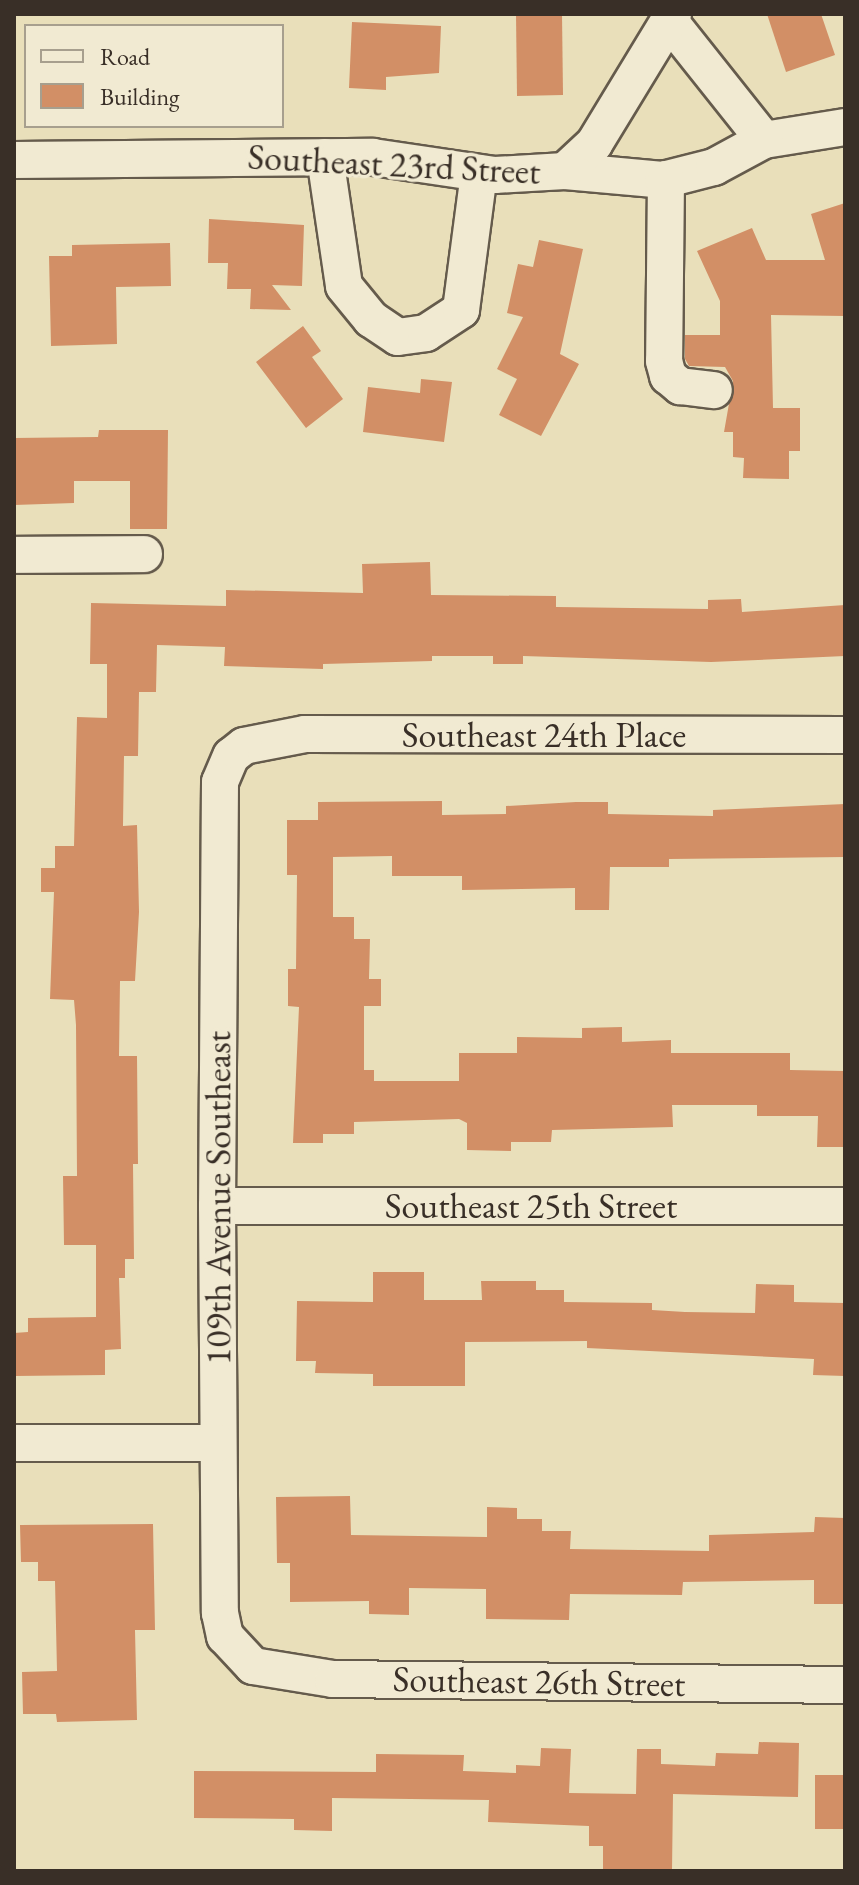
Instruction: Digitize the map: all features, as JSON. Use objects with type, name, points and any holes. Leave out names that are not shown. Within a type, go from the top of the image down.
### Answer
[{"type":"street","points":[[565,171],[594,144],[672,18],[764,140]]},
{"type":"street","name":"Southeast 23rd Street","points":[[14,160],[373,157],[479,173],[565,171],[613,179],[666,179],[714,167],[764,140],[845,127]]},
{"type":"street","points":[[325,157],[344,286],[371,319],[398,337],[426,333],[461,310],[479,173]]},
{"type":"street","points":[[666,179],[664,361],[668,376],[680,386],[714,390]]},
{"type":"street","points":[[14,555],[144,554]]},
{"type":"street","name":"Southeast 24th Place","points":[[244,746],[305,734],[845,735]]},
{"type":"street","name":"109th Avenue Southeast","points":[[238,1654],[225,1636],[220,1613],[217,1206],[220,782],[231,756],[244,746]]},
{"type":"street","name":"Southeast 25th Street","points":[[217,1206],[845,1206]]},
{"type":"street","points":[[14,1443],[218,1443]]},
{"type":"street","name":"Southeast 26th Street","points":[[238,1654],[253,1666],[284,1675],[333,1679],[845,1685]]},
{"type":"building","points":[[516,14],[562,14],[563,95],[517,96]]},
{"type":"building","points":[[767,14],[821,14],[835,55],[786,72]]},
{"type":"building","points":[[352,22],[441,26],[439,73],[386,77],[386,90],[349,88]]},
{"type":"building","points":[[845,203],[845,316],[771,315],[773,408],[800,408],[800,451],[789,451],[789,479],[743,478],[744,458],[733,457],[733,432],[724,432],[733,381],[725,367],[689,366],[685,359],[685,335],[720,335],[720,301],[697,251],[752,228],[766,260],[825,260],[811,214]]},
{"type":"building","points":[[209,219],[304,225],[302,286],[272,285],[291,310],[250,309],[251,289],[227,289],[228,263],[208,263]]},
{"type":"building","points":[[539,240],[583,249],[560,354],[579,364],[541,436],[499,415],[517,379],[497,369],[523,317],[507,313],[518,264],[533,267]]},
{"type":"building","points":[[170,243],[171,286],[116,287],[117,344],[51,346],[49,256],[72,256],[72,245]]},
{"type":"building","points":[[303,326],[321,351],[312,357],[343,399],[306,428],[256,362]]},
{"type":"building","points":[[421,379],[452,382],[444,442],[363,432],[368,387],[420,393]]},
{"type":"building","points":[[99,430],[168,430],[167,529],[130,529],[130,481],[74,481],[74,503],[14,505],[14,438],[98,437]]},
{"type":"building","points":[[430,562],[431,595],[556,596],[556,607],[708,609],[708,600],[741,599],[742,612],[845,605],[845,656],[711,662],[523,656],[523,664],[493,664],[493,656],[432,656],[432,661],[323,664],[323,669],[224,666],[225,647],[157,645],[156,692],[139,692],[138,756],[124,756],[123,826],[137,825],[139,912],[135,981],[120,981],[119,1056],[137,1056],[138,1164],[133,1164],[134,1259],[125,1259],[125,1278],[119,1278],[121,1349],[105,1350],[105,1375],[14,1376],[14,1333],[28,1332],[28,1318],[96,1317],[96,1245],[64,1245],[63,1176],[77,1176],[76,1025],[74,1000],[50,999],[54,892],[41,892],[41,868],[55,868],[55,846],[74,846],[77,717],[107,718],[107,664],[90,664],[91,603],[226,606],[226,590],[363,593],[362,564]]},
{"type":"building","points":[[442,801],[442,815],[506,814],[506,806],[576,802],[608,802],[608,814],[713,816],[713,810],[845,804],[845,857],[669,859],[669,867],[610,867],[609,910],[575,910],[575,888],[462,890],[462,876],[392,876],[392,856],[333,857],[333,917],[354,917],[354,939],[370,939],[369,979],[381,979],[381,1006],[364,1006],[364,1070],[374,1070],[374,1081],[459,1081],[459,1053],[517,1053],[517,1037],[582,1038],[582,1028],[622,1027],[622,1042],[671,1040],[671,1053],[790,1053],[790,1070],[845,1071],[845,1147],[817,1147],[818,1116],[757,1116],[757,1105],[672,1105],[673,1127],[552,1130],[551,1142],[511,1142],[511,1151],[467,1150],[467,1123],[459,1119],[354,1122],[354,1134],[323,1134],[323,1143],[293,1143],[299,1007],[288,1006],[288,969],[296,969],[297,875],[287,875],[287,820],[318,820],[318,802]]},
{"type":"building","points":[[373,1272],[424,1272],[424,1300],[482,1300],[481,1281],[536,1281],[536,1290],[564,1290],[564,1302],[652,1303],[652,1310],[685,1312],[755,1313],[756,1284],[794,1285],[794,1302],[845,1303],[845,1376],[813,1375],[814,1359],[587,1348],[587,1341],[465,1342],[465,1386],[373,1386],[373,1374],[315,1373],[316,1361],[296,1361],[297,1301],[373,1302]]},
{"type":"building","points":[[350,1496],[351,1535],[487,1537],[487,1507],[517,1508],[517,1519],[542,1519],[542,1531],[571,1531],[570,1549],[709,1551],[709,1535],[814,1532],[815,1517],[845,1518],[845,1604],[814,1604],[814,1580],[683,1582],[682,1595],[570,1594],[569,1620],[486,1619],[486,1589],[409,1588],[409,1615],[369,1614],[369,1601],[290,1602],[290,1563],[277,1563],[276,1497]]},
{"type":"building","points":[[153,1524],[155,1630],[135,1630],[137,1720],[57,1722],[56,1714],[23,1714],[22,1672],[57,1671],[55,1581],[38,1581],[38,1562],[21,1562],[20,1525]]},
{"type":"building","points":[[759,1742],[799,1743],[798,1797],[673,1794],[672,1871],[603,1871],[603,1846],[589,1846],[589,1826],[488,1822],[489,1800],[332,1798],[332,1831],[294,1830],[294,1819],[194,1818],[194,1771],[376,1772],[376,1754],[464,1755],[463,1771],[516,1773],[516,1765],[540,1766],[541,1748],[571,1749],[569,1793],[636,1794],[637,1749],[661,1749],[661,1764],[715,1766],[716,1753],[758,1754]]},
{"type":"building","points":[[815,1775],[845,1775],[845,1829],[815,1829]]}]
